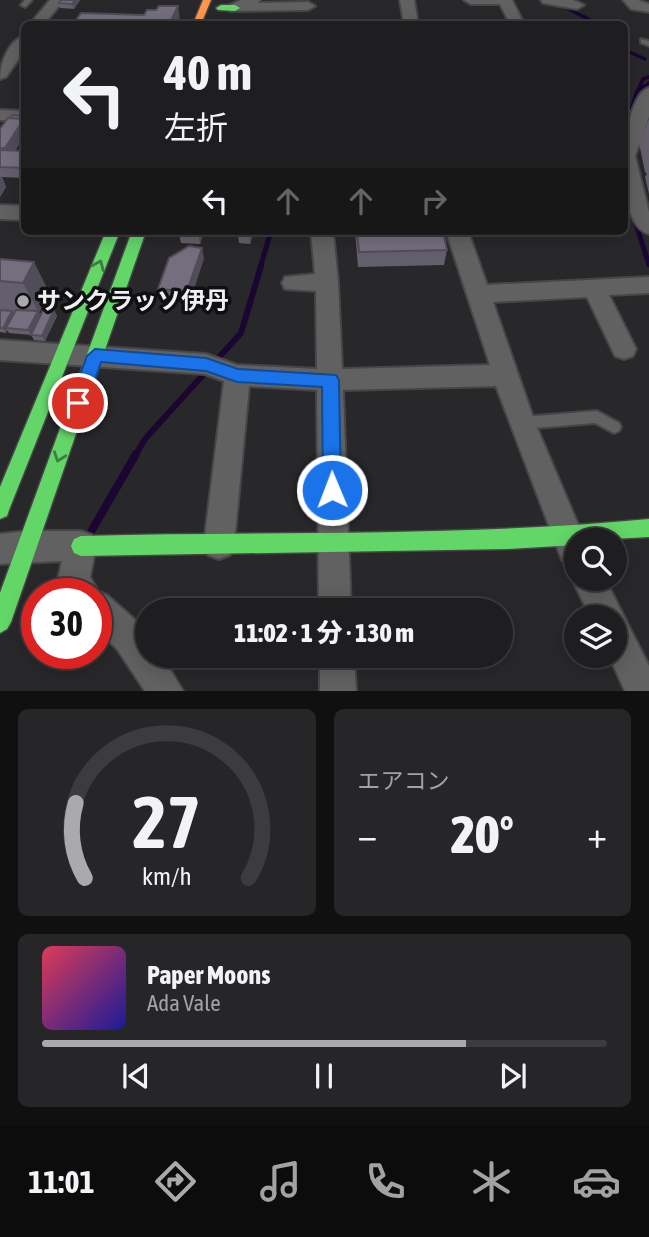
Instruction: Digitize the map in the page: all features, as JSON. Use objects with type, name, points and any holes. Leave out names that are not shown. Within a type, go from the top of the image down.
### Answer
[{"type":"main road","points":[[201,21],[221,4]]},
{"type":"main road","points":[[216,21],[221,4]]},
{"type":"main road","points":[[0,510],[111,235]]},
{"type":"main road","points":[[0,622],[13,547],[95,356],[138,235]]},
{"type":"main road","points":[[627,533],[649,528]]},
{"type":"main road","points":[[81,546],[564,546]]},
{"type":"street","points":[[40,21],[57,0]]},
{"type":"street","points":[[221,4],[253,0]]},
{"type":"street","points":[[407,0],[410,21]]},
{"type":"street","points":[[471,0],[505,0],[516,21]]},
{"type":"street","points":[[630,0],[636,6],[649,8]]},
{"type":"street","points":[[221,4],[309,3],[308,21]]},
{"type":"street","points":[[0,50],[21,44]]},
{"type":"street","points":[[0,74],[21,47]]},
{"type":"street","points":[[628,148],[649,93]]},
{"type":"street","points":[[0,115],[21,116]]},
{"type":"street","points":[[628,169],[638,212],[649,227]]},
{"type":"street","points":[[0,212],[21,213]]},
{"type":"street","points":[[323,235],[327,282],[335,598]]},
{"type":"street","points":[[458,235],[522,423],[565,528]]},
{"type":"street","points":[[293,283],[327,282]]},
{"type":"street","points":[[478,294],[649,285]]},
{"type":"street","points":[[594,288],[624,349]]},
{"type":"street","points":[[0,350],[206,364],[237,376],[330,380],[506,375]]},
{"type":"street","points":[[219,544],[237,376]]},
{"type":"street","points":[[13,547],[81,546],[73,578]]},
{"type":"street","points":[[112,621],[129,637],[165,691]]},
{"type":"street","points":[[627,658],[643,691]]},
{"type":"street","points":[[337,668],[338,691]]},
{"type":"lane","points":[[522,423],[597,417],[614,427]]},
{"type":"building","points":[[61,0],[75,0],[72,4],[59,3]]},
{"type":"building","points":[[159,6],[178,6],[170,21],[75,21],[81,13],[144,15],[147,10],[156,10]]},
{"type":"building","points":[[12,115],[21,116],[21,119],[10,118]]},
{"type":"building","points":[[8,118],[21,119],[21,124],[5,148],[0,148],[0,129]]},
{"type":"building","points":[[0,150],[21,151],[21,168],[0,167]]},
{"type":"building","points":[[357,235],[444,235],[447,250],[359,252]]},
{"type":"building","points":[[189,246],[202,248],[187,291],[158,289],[169,258]]},
{"type":"building","points":[[0,259],[34,262],[23,283],[0,281]]},
{"type":"building","points":[[0,310],[12,311],[3,328],[0,328]]},
{"type":"building","points":[[16,310],[38,311],[28,330],[6,328]]},
{"type":"building","points":[[43,310],[54,310],[42,336],[31,335]]},
{"type":"waterway","points":[[559,4],[592,21]]},
{"type":"waterway","points":[[628,51],[645,59]]},
{"type":"waterway","points":[[638,90],[643,79],[649,77]]},
{"type":"waterway","points":[[628,119],[637,91],[649,83]]},
{"type":"waterway","points":[[628,198],[649,265]]},
{"type":"waterway","points":[[260,268],[270,235]]},
{"type":"waterway","points":[[135,456],[145,439],[241,333],[261,266]]},
{"type":"waterway","points":[[92,530],[136,454]]},
{"type":"traffic: fast","points":[[221,8],[235,8]]},
{"type":"traffic: fast","points":[[0,510],[111,235]]},
{"type":"traffic: fast","points":[[0,622],[138,235]]},
{"type":"traffic: fast","points":[[81,546],[507,540],[649,528]]},
{"type":"traffic: slow","points":[[198,21],[207,0]]},
{"type":"place","name":"サンクラッソ伊丹","points":[[23,301]]},
{"type":"route","points":[[78,403],[95,356],[206,364],[237,376],[330,380],[332,490]]}]
